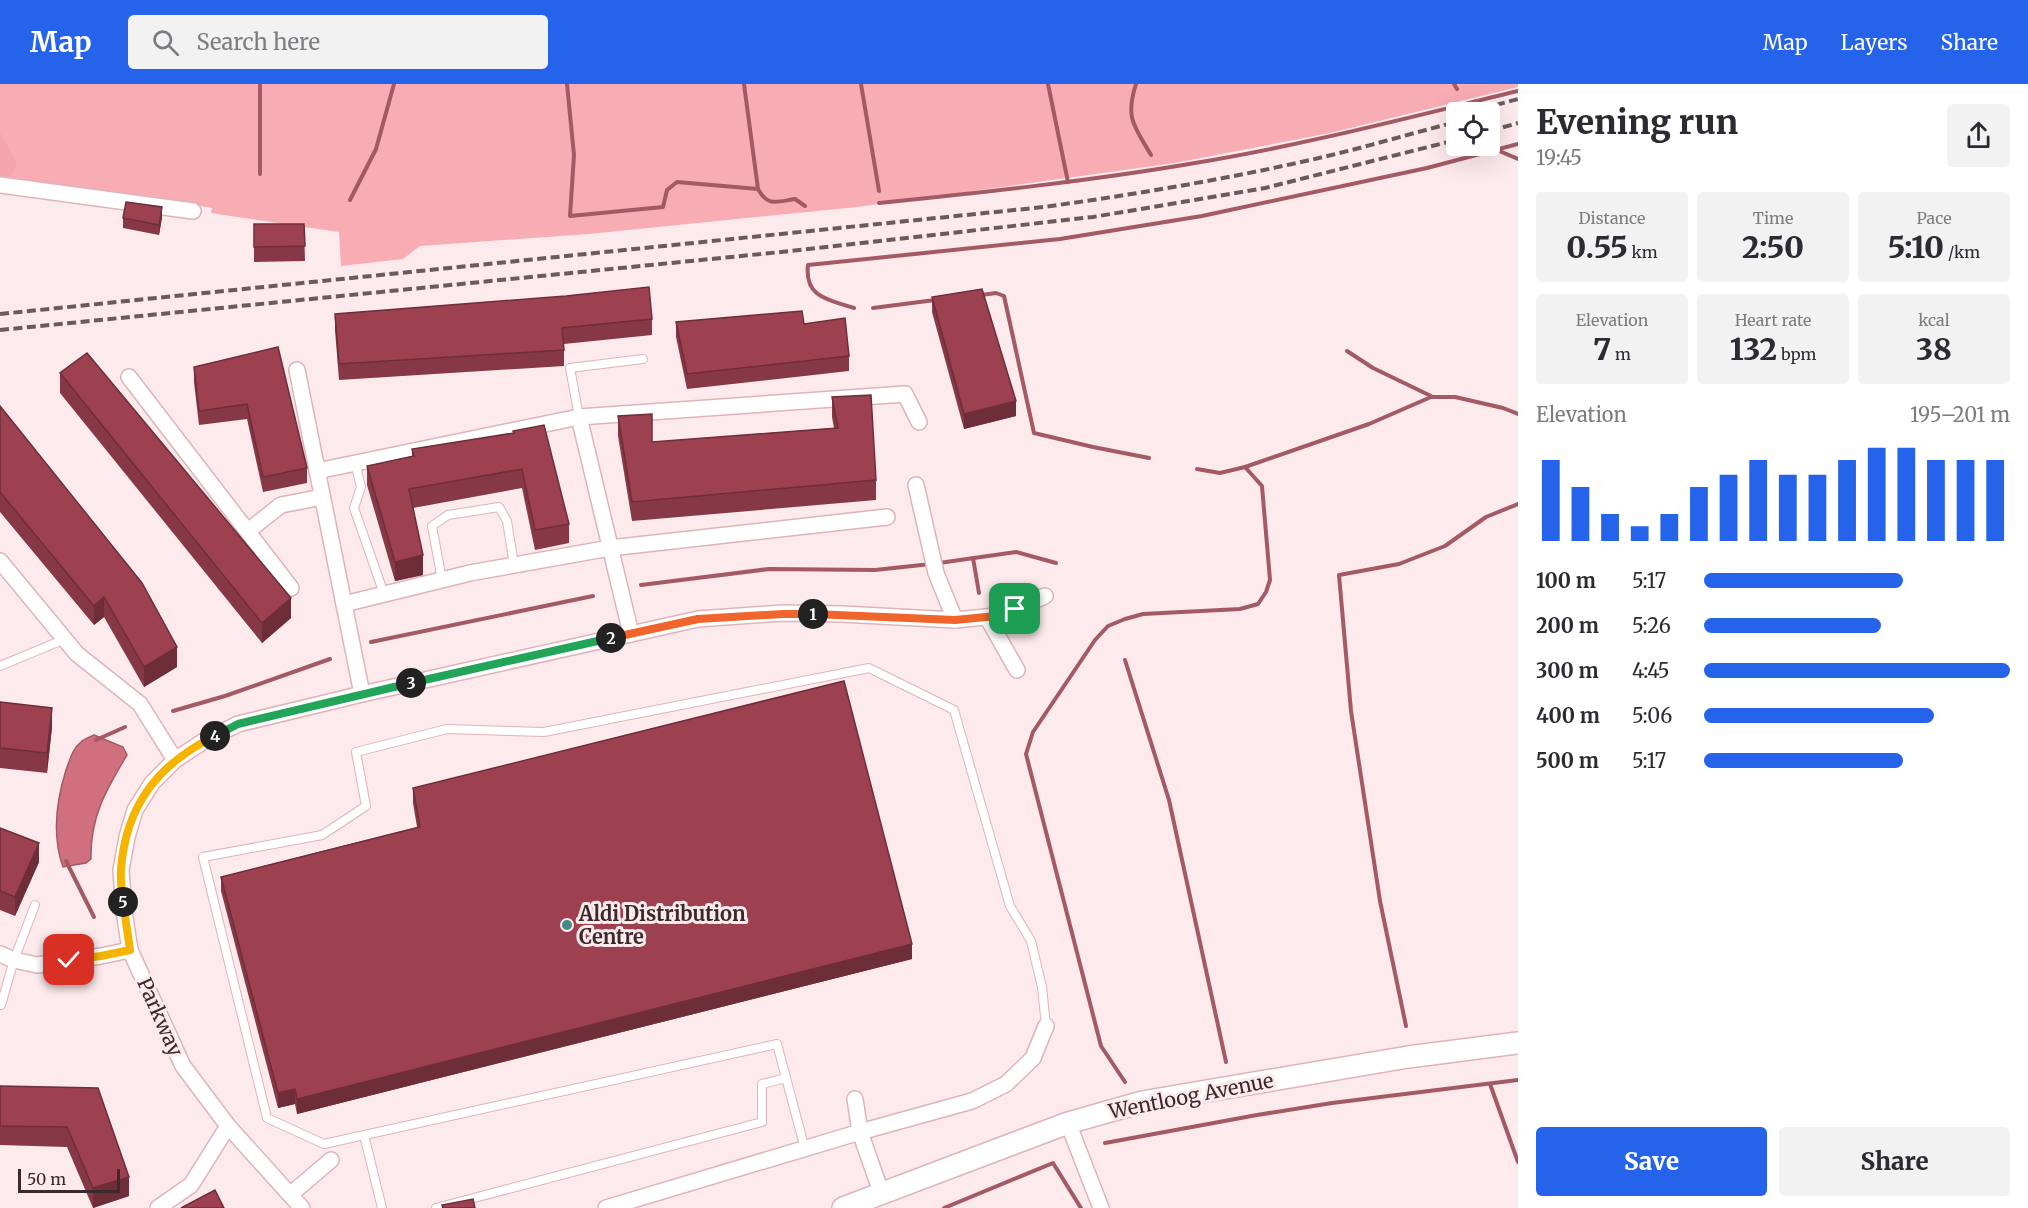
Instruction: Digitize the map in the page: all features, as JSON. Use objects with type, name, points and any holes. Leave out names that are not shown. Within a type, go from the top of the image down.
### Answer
[{"type":"main road","name":"Wentloog Avenue","points":[[843,1208],[880,1192],[1068,1123],[1142,1102],[1408,1057],[1518,1043]]},
{"type":"street","points":[[0,185],[193,211]]},
{"type":"street","points":[[297,370],[362,693]]},
{"type":"street","points":[[129,377],[291,588]]},
{"type":"street","points":[[317,471],[579,417],[905,394],[920,422]]},
{"type":"street","points":[[579,417],[631,634]]},
{"type":"street","points":[[916,485],[936,573],[955,620]]},
{"type":"street","points":[[248,531],[280,505],[322,497]]},
{"type":"street","points":[[344,604],[442,580],[610,548],[887,517]]},
{"type":"street","points":[[0,561],[76,654],[140,704],[175,760]]},
{"type":"street","name":"Parkway","points":[[302,1208],[228,1126],[183,1066],[130,950],[121,870],[127,837],[135,810],[152,783],[175,760],[204,741],[238,724],[362,693],[698,619],[783,614],[842,614],[955,620],[996,616],[1045,596]]},
{"type":"street","points":[[987,617],[1017,670]]},
{"type":"street","points":[[0,954],[14,960],[38,965],[130,950]]},
{"type":"street","points":[[606,1208],[972,1101],[1006,1084],[1033,1058],[1046,1026]]},
{"type":"street","points":[[855,1099],[860,1132],[880,1192]]},
{"type":"street","points":[[1068,1123],[1101,1208]]},
{"type":"street","points":[[158,1208],[191,1185],[228,1126]]},
{"type":"street","points":[[291,1194],[331,1160]]},
{"type":"lane","points":[[579,417],[570,368],[643,359]]},
{"type":"lane","points":[[355,463],[361,487],[354,508],[384,594]]},
{"type":"lane","points":[[442,580],[432,526],[448,515],[499,507],[507,521],[514,565]]},
{"type":"lane","points":[[0,666],[64,639]]},
{"type":"lane","points":[[805,1149],[777,1044],[324,1144],[267,1118],[203,857],[322,835],[366,806],[356,752],[447,729],[543,732],[869,669],[954,710],[1010,906],[1031,941],[1042,987],[1046,1026]]},
{"type":"lane","points":[[1,1005],[14,960],[35,905]]},
{"type":"lane","points":[[436,1208],[762,1122],[762,1084],[786,1078]]},
{"type":"lane","points":[[364,1135],[382,1208]]},
{"type":"shaded area","points":[[0,84],[1518,84],[1518,87],[1457,102],[1446,102],[1446,105],[1330,133],[1175,163],[857,207],[589,234],[420,246],[403,259],[341,266],[339,232],[211,213],[212,208],[172,201],[0,180]]},
{"type":"shaded area","points":[[0,133],[17,163],[11,177],[0,176]]},
{"type":"shaded area","points":[[94,735],[123,747],[127,755],[106,792],[96,817],[91,859],[86,863],[63,867],[56,831],[63,782],[75,748],[82,741]]},
{"type":"building","points":[[126,202],[162,207],[159,225],[123,218]]},
{"type":"building","points":[[254,224],[304,224],[305,246],[254,247]]},
{"type":"building","points":[[649,287],[652,319],[562,328],[564,350],[339,364],[335,314],[566,296]]},
{"type":"building","points":[[982,289],[1016,401],[964,414],[932,297]]},
{"type":"building","points":[[802,311],[804,324],[845,318],[849,356],[687,374],[676,322]]},
{"type":"building","points":[[278,347],[307,468],[263,477],[247,404],[199,411],[194,367]]},
{"type":"building","points":[[87,353],[291,598],[262,623],[60,373]]},
{"type":"building","points":[[871,395],[876,480],[632,502],[618,416],[652,414],[652,442],[838,428],[832,397]]},
{"type":"building","points":[[0,406],[142,583],[177,647],[144,667],[104,597],[94,606],[0,492]]},
{"type":"building","points":[[544,425],[569,524],[535,530],[522,469],[409,489],[423,555],[395,562],[367,466],[414,456],[412,449],[514,433],[513,431]]},
{"type":"building","name":"Aldi Distribution Centre","points":[[844,681],[912,944],[297,1099],[295,1089],[278,1093],[221,877],[420,827],[413,788]]},
{"type":"building","points":[[0,702],[52,708],[47,753],[0,748]]},
{"type":"building","points":[[0,828],[39,843],[15,897],[0,891]]},
{"type":"building","points":[[0,1086],[98,1088],[129,1177],[93,1188],[67,1127],[0,1126]]},
{"type":"building","points":[[215,1190],[224,1208],[181,1208]]},
{"type":"building","points":[[473,1199],[475,1208],[443,1208],[442,1205]]},
{"type":"waterway","points":[[260,84],[260,174]]},
{"type":"waterway","points":[[350,200],[376,149],[394,84]]},
{"type":"waterway","points":[[567,84],[574,155],[570,216],[663,207],[667,190],[677,182],[758,189]]},
{"type":"waterway","points":[[744,84],[758,189],[769,201],[795,199],[805,206]]},
{"type":"waterway","points":[[861,84],[879,191]]},
{"type":"waterway","points":[[1048,84],[1068,182]]},
{"type":"waterway","points":[[1136,84],[1131,114],[1136,129],[1151,155]]},
{"type":"waterway","points":[[1454,84],[1457,89]]},
{"type":"waterway","points":[[879,203],[1077,181],[1236,156],[1518,91]]},
{"type":"waterway","points":[[854,308],[828,300],[814,291],[810,285],[808,265],[1060,239],[1202,216],[1427,168],[1518,144]]},
{"type":"waterway","points":[[1500,151],[1518,159]]},
{"type":"waterway","points":[[981,295],[996,293],[1004,296],[1034,433],[1149,458]]},
{"type":"waterway","points":[[873,308],[935,300]]},
{"type":"waterway","points":[[1347,351],[1373,368],[1431,396]]},
{"type":"waterway","points":[[1245,467],[1369,424],[1431,397],[1455,397],[1503,408],[1518,414]]},
{"type":"waterway","points":[[1125,1082],[1101,1046],[1026,754],[1033,732],[1095,640],[1108,626],[1143,614],[1240,609],[1258,604],[1266,592],[1270,580],[1262,486],[1245,467],[1220,473],[1197,469]]},
{"type":"waterway","points":[[1406,1026],[1380,901],[1351,711],[1339,575],[1399,564],[1445,546],[1486,517],[1518,504]]},
{"type":"waterway","points":[[939,563],[1016,552],[1056,563]]},
{"type":"waterway","points":[[973,558],[979,593]]},
{"type":"waterway","points":[[641,585],[769,569],[875,570],[931,564]]},
{"type":"waterway","points":[[371,642],[593,596]]},
{"type":"waterway","points":[[173,711],[225,696],[330,659]]},
{"type":"waterway","points":[[1125,660],[1169,800],[1226,1062]]},
{"type":"waterway","points":[[96,740],[125,727]]},
{"type":"waterway","points":[[66,861],[94,917]]},
{"type":"waterway","points":[[1105,1143],[1332,1103],[1518,1080]]},
{"type":"waterway","points":[[1490,1084],[1518,1162]]},
{"type":"waterway","points":[[944,1208],[1053,1163],[1081,1208]]},
{"type":"railway","points":[[1500,104],[1518,99]]},
{"type":"railway","points":[[1500,128],[1518,123]]},
{"type":"railway","points":[[0,314],[1044,207],[1269,169],[1446,125]]},
{"type":"railway","points":[[0,330],[781,252],[1093,217],[1265,188],[1446,143]]},
{"type":"place","name":"Aldi Distribution Centre","points":[[567,925]]},
{"type":"route","points":[[69,960],[130,950],[121,870],[135,810],[152,783],[175,760],[204,741],[238,724],[362,693],[698,619],[783,614],[842,614],[955,620],[996,616],[1015,609]]}]
